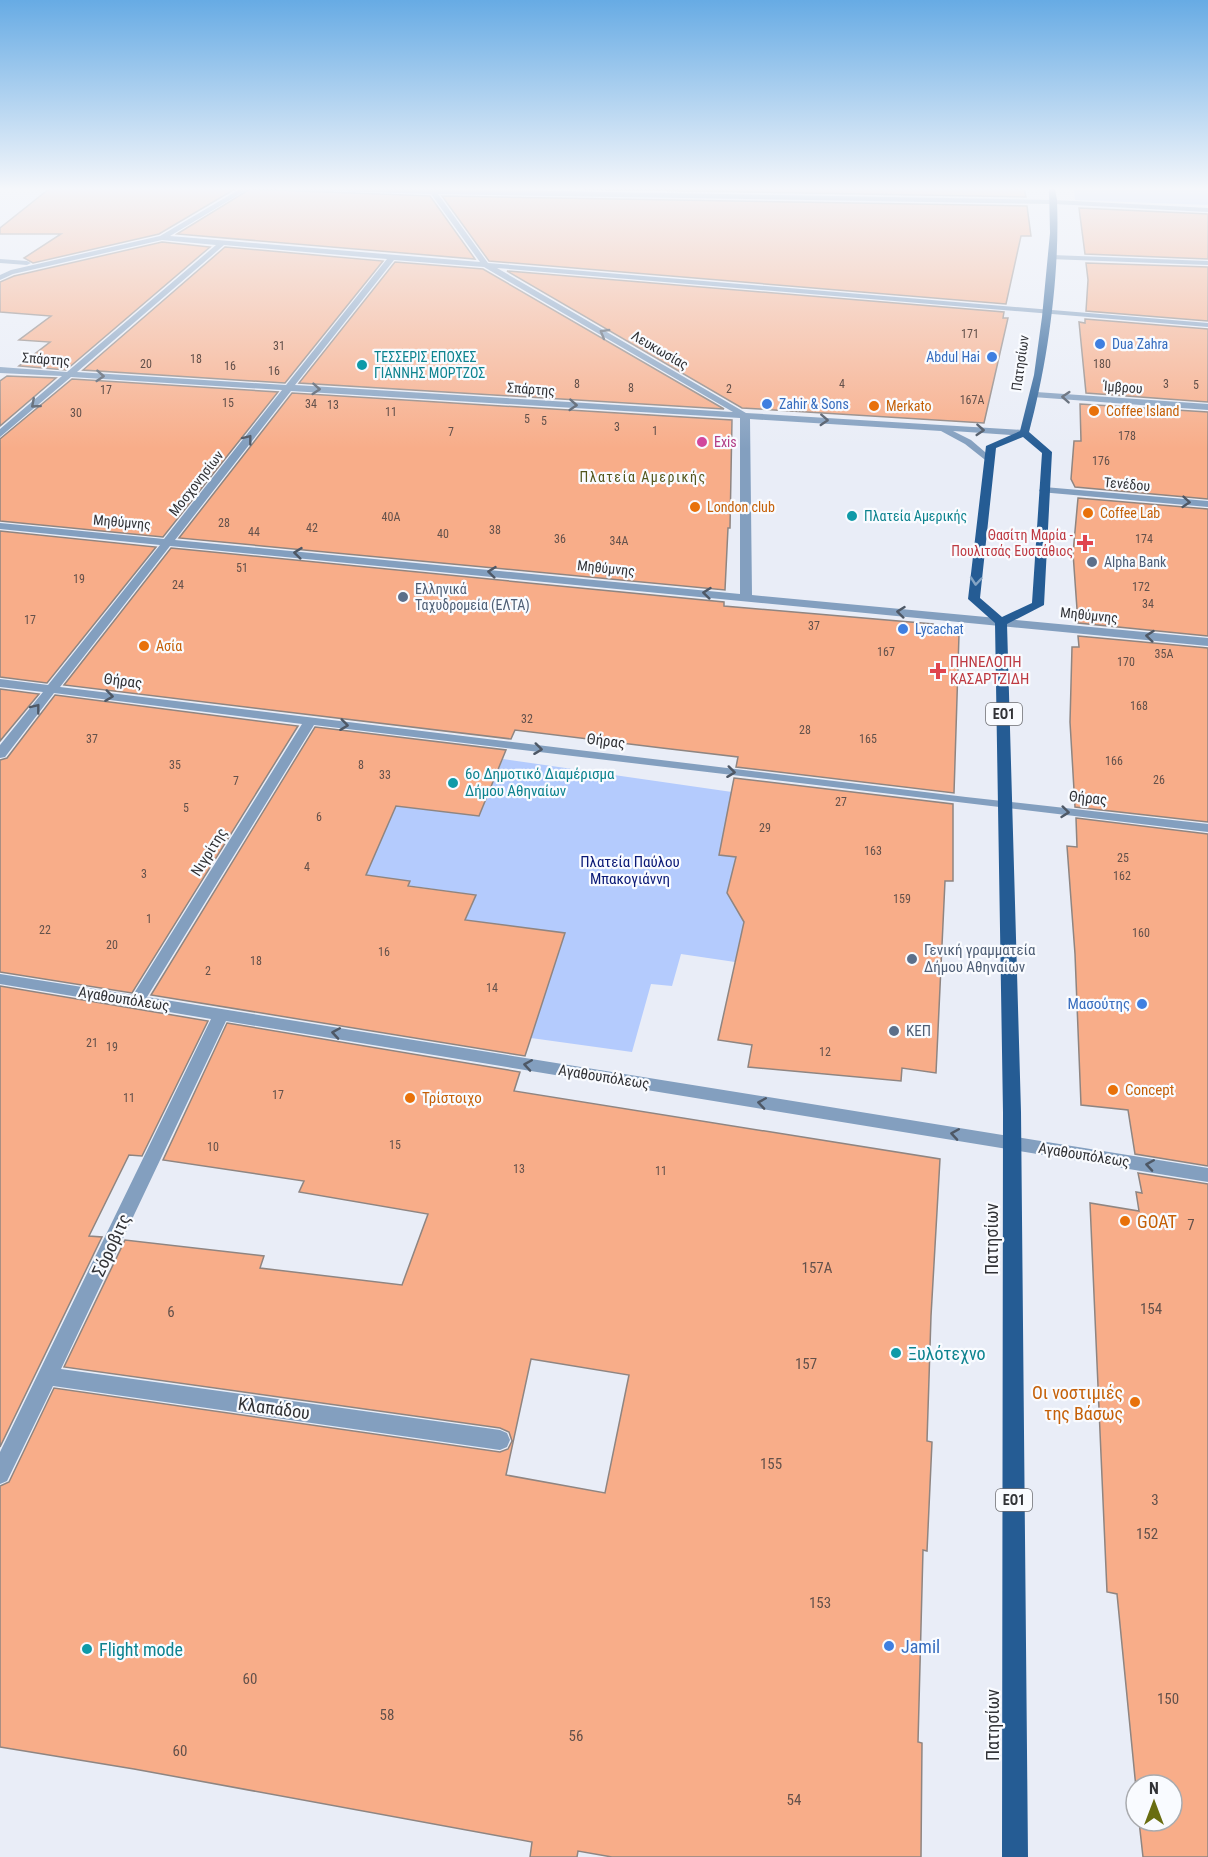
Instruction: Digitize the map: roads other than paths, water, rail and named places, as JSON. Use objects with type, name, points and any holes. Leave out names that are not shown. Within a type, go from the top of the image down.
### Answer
[{"type":"main road","name":"Πατησίων","points":[[1024,433],[1036,394],[1050,276]]},
{"type":"main road","points":[[1024,433],[1047,452],[1038,605],[1001,622],[975,599],[989,460],[991,446],[1024,433]]},
{"type":"main road","name":"Πατησίων","points":[[1001,622],[1013,1143],[1015,1857]]},
{"type":"street","points":[[0,434],[184,276]]},
{"type":"street","name":"Μοσχονησίων","points":[[0,754],[377,276]]},
{"type":"street","name":"Λευκωσίας","points":[[504,276],[745,416]]},
{"type":"street","points":[[613,276],[1208,325]]},
{"type":"street","name":"Σπάρτης","points":[[0,370],[1024,433]]},
{"type":"street","name":"Ίμβρου","points":[[1036,394],[1208,407]]},
{"type":"street","points":[[745,416],[746,597]]},
{"type":"street","points":[[937,427],[968,442],[989,460]]},
{"type":"street","name":"Τενέδου","points":[[1044,490],[1208,504]]},
{"type":"street","name":"Μηθύμνης","points":[[0,526],[1208,642]]},
{"type":"street","name":"Θήρας","points":[[0,683],[1007,806],[1208,828]]},
{"type":"street","name":"Νιγρίτης","points":[[137,1001],[310,721]]},
{"type":"street","name":"Αγαθουπόλεως","points":[[0,978],[1208,1175]]},
{"type":"street","name":"Σόροβιτς","points":[[0,1474],[49,1377],[221,1015]]},
{"type":"street","name":"Κλαπάδου","points":[[49,1377],[500,1440]]},
{"type":"place","name":"Dua Zahra","points":[[1100,344]]},
{"type":"place","name":"Abdul Hai","points":[[992,357]]},
{"type":"place","name":"ΤΕΣΣΕΡΙΣ ΕΠΟΧΕΣ ΓΙΑΝΝΗΣ ΜΟΡΤΖΟΣ","points":[[362,365]]},
{"type":"place","name":"Zahir & Sons","points":[[767,404]]},
{"type":"place","name":"Merkato","points":[[874,406]]},
{"type":"place","name":"Coffee Island","points":[[1094,411]]},
{"type":"place","name":"Exis","points":[[702,442]]},
{"type":"place","name":"London club","points":[[695,507]]},
{"type":"place","name":"Coffee Lab","points":[[1088,513]]},
{"type":"place","name":"Πλατεία Αμερικής","points":[[852,516]]},
{"type":"place","name":"Θασίτη Μαρία - Πουλιτσάς Ευστάθιος","points":[[1085,543]]},
{"type":"place","name":"Alpha Bank","points":[[1092,562]]},
{"type":"place","name":"Ελληνικά Ταχυδρομεία (ΕΛΤΑ)","points":[[403,597]]},
{"type":"place","name":"Lycachat","points":[[903,629]]},
{"type":"place","name":"Ασία","points":[[144,646]]},
{"type":"place","name":"ΠΗΝΕΛΟΠΗ ΚΑΣΑΡΤΖΙΔΗ","points":[[938,671]]},
{"type":"place","name":"6ο Δημοτικό Διαμέρισμα Δήμου Αθηναίων","points":[[453,783]]},
{"type":"place","name":"Γενική γραμματεία Δήμου Αθηναίων","points":[[912,959]]},
{"type":"place","name":"Μασούτης","points":[[1142,1004]]},
{"type":"place","name":"ΚΕΠ","points":[[894,1031]]},
{"type":"place","name":"Concept","points":[[1113,1090]]},
{"type":"place","name":"Τρίστοιχο","points":[[410,1098]]},
{"type":"place","name":"GOAT","points":[[1125,1221]]},
{"type":"place","name":"Ξυλότεχνο","points":[[896,1353]]},
{"type":"place","name":"Οι νοστιμιές της Βάσως","points":[[1135,1402]]},
{"type":"place","name":"Jamil","points":[[889,1646]]},
{"type":"place","name":"Flight mode","points":[[87,1649]]},
{"type":"district","name":"Πλατεία Αμερικής","points":[[643,477]]},
{"type":"park label","name":"Πλατεία Παύλου Μπακογιάννη","points":[[630,870]]}]
